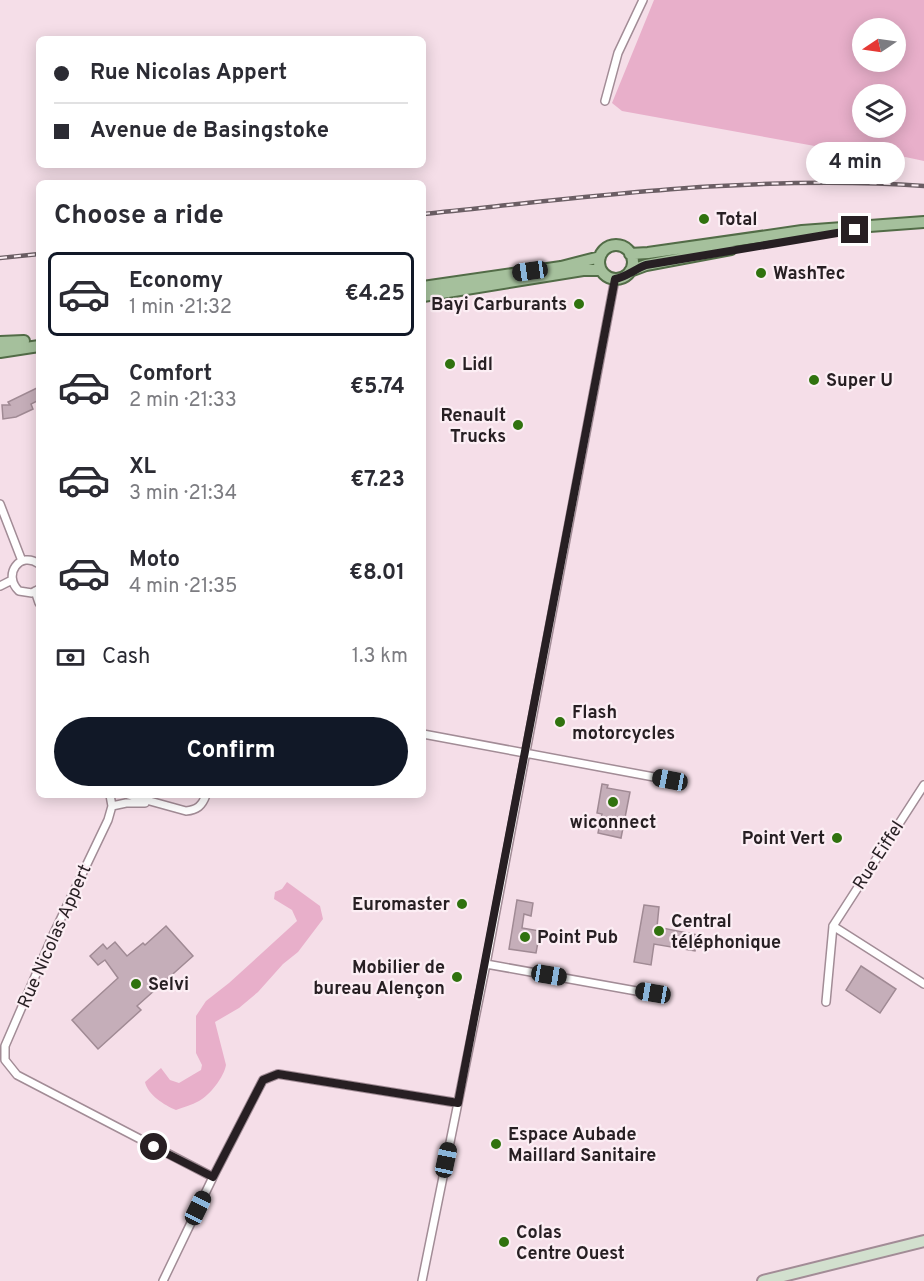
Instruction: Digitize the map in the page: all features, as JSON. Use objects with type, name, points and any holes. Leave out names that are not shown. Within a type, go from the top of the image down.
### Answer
[{"type":"main road","points":[[630,271],[632,262],[630,254],[622,246],[611,246],[602,252],[601,270],[615,279],[646,265],[900,222]]},
{"type":"main road","points":[[630,254],[708,246],[802,231],[924,222]]},
{"type":"main road","points":[[426,286],[561,267],[600,257]]},
{"type":"main road","points":[[426,296],[583,270],[601,270]]},
{"type":"main road","points":[[0,342],[36,339]]},
{"type":"main road","points":[[0,352],[36,346]]},
{"type":"main road","points":[[763,1281],[924,1241]]},
{"type":"street","points":[[605,101],[618,53],[643,0]]},
{"type":"street","points":[[422,1281],[486,964],[615,279]]},
{"type":"street","points":[[0,504],[22,561]]},
{"type":"street","points":[[36,563],[30,560],[22,561],[14,568],[12,580],[19,591],[26,593],[36,590]]},
{"type":"street","points":[[0,586],[12,580]]},
{"type":"street","points":[[426,735],[670,780]]},
{"type":"street","name":"Rue Eiffel","points":[[833,926],[924,785]]},
{"type":"street","points":[[111,798],[112,806],[126,803],[151,803]]},
{"type":"street","points":[[137,798],[175,809],[195,810],[201,806],[205,798]]},
{"type":"street","name":"Rue Nicolas Appert","points":[[112,806],[108,820],[53,935],[5,1046],[4,1060],[17,1075],[213,1177]]},
{"type":"street","points":[[826,1002],[833,926],[924,984]]},
{"type":"street","points":[[486,964],[653,993]]},
{"type":"street","points":[[163,1281],[263,1080],[271,1075],[278,1074],[458,1103]]},
{"type":"shaded area","points":[[654,0],[924,0],[924,161],[896,155],[848,152],[622,111],[612,103]]},
{"type":"shaded area","points":[[287,882],[320,906],[323,919],[298,952],[283,964],[258,992],[239,1008],[215,1022],[226,1065],[208,1095],[176,1110],[171,1108],[153,1095],[145,1082],[161,1068],[170,1080],[179,1083],[201,1070],[202,1065],[196,1053],[196,1016],[206,1001],[297,921],[292,910],[274,899],[275,892],[282,889]]},
{"type":"building","points":[[36,388],[36,402],[31,404],[33,409],[16,417],[3,419],[2,405],[10,405],[8,402]]},
{"type":"building","name":"wiconnect","points":[[602,784],[608,785],[607,788],[630,792],[621,838],[598,833],[602,814],[597,813]]},
{"type":"building","name":"Point Pub","points":[[517,900],[533,903],[531,916],[524,914],[522,928],[540,931],[536,953],[509,949]]},
{"type":"building","name":"Central téléphonique","points":[[644,905],[659,907],[657,927],[698,935],[695,951],[654,944],[651,965],[634,962]]},
{"type":"building","name":"Selvi","points":[[166,926],[193,956],[137,1006],[141,1010],[98,1049],[72,1020],[118,978],[105,960],[98,965],[90,956],[103,944],[107,949],[115,942],[127,956],[143,943],[145,945]]},
{"type":"building","points":[[861,966],[896,989],[880,1013],[846,990]]},
{"type":"railway","points":[[426,214],[735,185],[861,183],[924,186]]},
{"type":"railway","points":[[0,258],[36,254]]},
{"type":"place","name":"Total","points":[[704,219]]},
{"type":"place","name":"WashTec","points":[[761,273]]},
{"type":"place","name":"Bayi Carburants","points":[[579,304]]},
{"type":"place","name":"Lidl","points":[[450,364]]},
{"type":"place","name":"Super U","points":[[814,380]]},
{"type":"place","name":"Renault Trucks","points":[[518,425]]},
{"type":"place","name":"Flash motorcycles","points":[[560,722]]},
{"type":"place","name":"wiconnect","points":[[613,802]]},
{"type":"place","name":"Point Vert","points":[[837,838]]},
{"type":"place","name":"Euromaster","points":[[462,904]]},
{"type":"place","name":"Central téléphonique","points":[[659,931]]},
{"type":"place","name":"Point Pub","points":[[525,937]]},
{"type":"place","name":"Mobilier de bureau Alençon","points":[[457,977]]},
{"type":"place","name":"Selvi","points":[[136,984]]},
{"type":"place","name":"Espace Aubade Maillard Sanitaire","points":[[496,1144]]},
{"type":"place","name":"Colas Centre Ouest","points":[[504,1242]]},
{"type":"route","points":[[154,1147],[213,1177],[263,1080],[271,1075],[278,1074],[458,1103],[615,279],[646,265],[855,230]]}]
